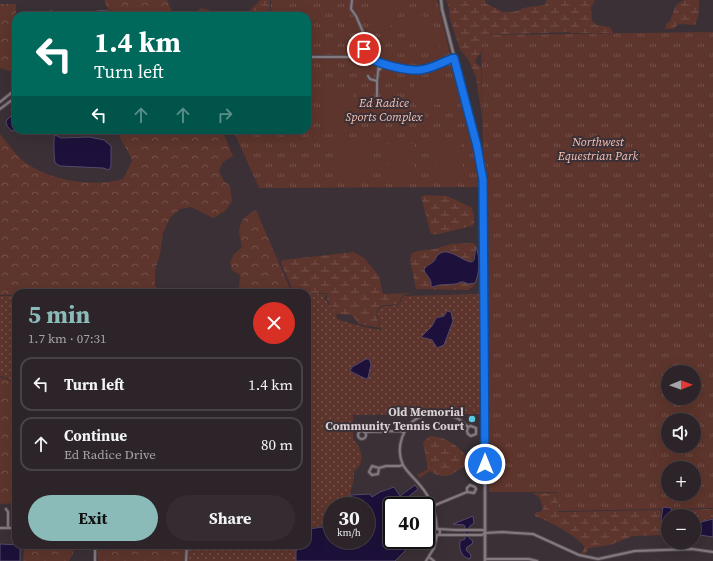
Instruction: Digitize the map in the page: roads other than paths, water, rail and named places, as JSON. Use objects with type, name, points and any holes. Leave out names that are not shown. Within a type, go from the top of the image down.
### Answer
[{"type":"street","points":[[352,0],[351,9],[363,32],[364,49],[368,56],[379,63],[418,70],[455,63]]},
{"type":"street","points":[[441,0],[455,63],[477,146],[483,180],[485,560],[529,559],[537,561]]},
{"type":"street","points":[[98,12],[107,12]]},
{"type":"street","points":[[311,57],[368,56]]},
{"type":"street","points":[[433,67],[436,64],[454,58]]},
{"type":"street","points":[[379,63],[376,81],[377,99],[382,101]]},
{"type":"street","points":[[378,71],[384,65],[390,65]]},
{"type":"street","points":[[368,76],[370,79],[376,81]]},
{"type":"street","points":[[0,102],[12,92]]},
{"type":"street","points":[[0,110],[12,100]]},
{"type":"street","points":[[428,497],[403,465],[400,452],[401,439],[406,428],[420,417],[451,415],[461,420],[468,427],[471,426],[476,428],[476,434],[471,436],[468,434],[468,427]]},
{"type":"street","points":[[364,432],[366,434],[365,438],[359,438],[357,434],[359,432],[399,431],[404,432]]},
{"type":"street","points":[[379,468],[378,474],[376,475],[372,475],[369,472],[372,466],[379,468],[403,465]]},
{"type":"street","points":[[435,505],[467,492],[474,494],[476,487],[470,485],[467,492]]},
{"type":"street","points":[[6,509],[8,512],[8,528]]},
{"type":"street","points":[[426,561],[429,558],[440,532],[435,515]]},
{"type":"street","points":[[0,528],[12,528]]},
{"type":"street","points":[[438,529],[484,530],[485,533]]},
{"type":"street","points":[[438,529],[434,532],[438,535],[482,535],[485,533],[516,532],[533,534],[579,555],[597,560],[635,551],[692,549],[713,552]]},
{"type":"street","points":[[468,530],[469,535]]},
{"type":"street","points":[[95,549],[95,561]]},
{"type":"street","points":[[186,561],[187,549]]},
{"type":"street","points":[[429,558],[434,561]]},
{"type":"place","name":"Old Memorial Community Tennis Court","points":[[472,419]]},
{"type":"park label","name":"Ed Radice Sports Complex","points":[[384,110]]},
{"type":"park label","name":"Northwest Equestrian Park","points":[[598,149]]}]
